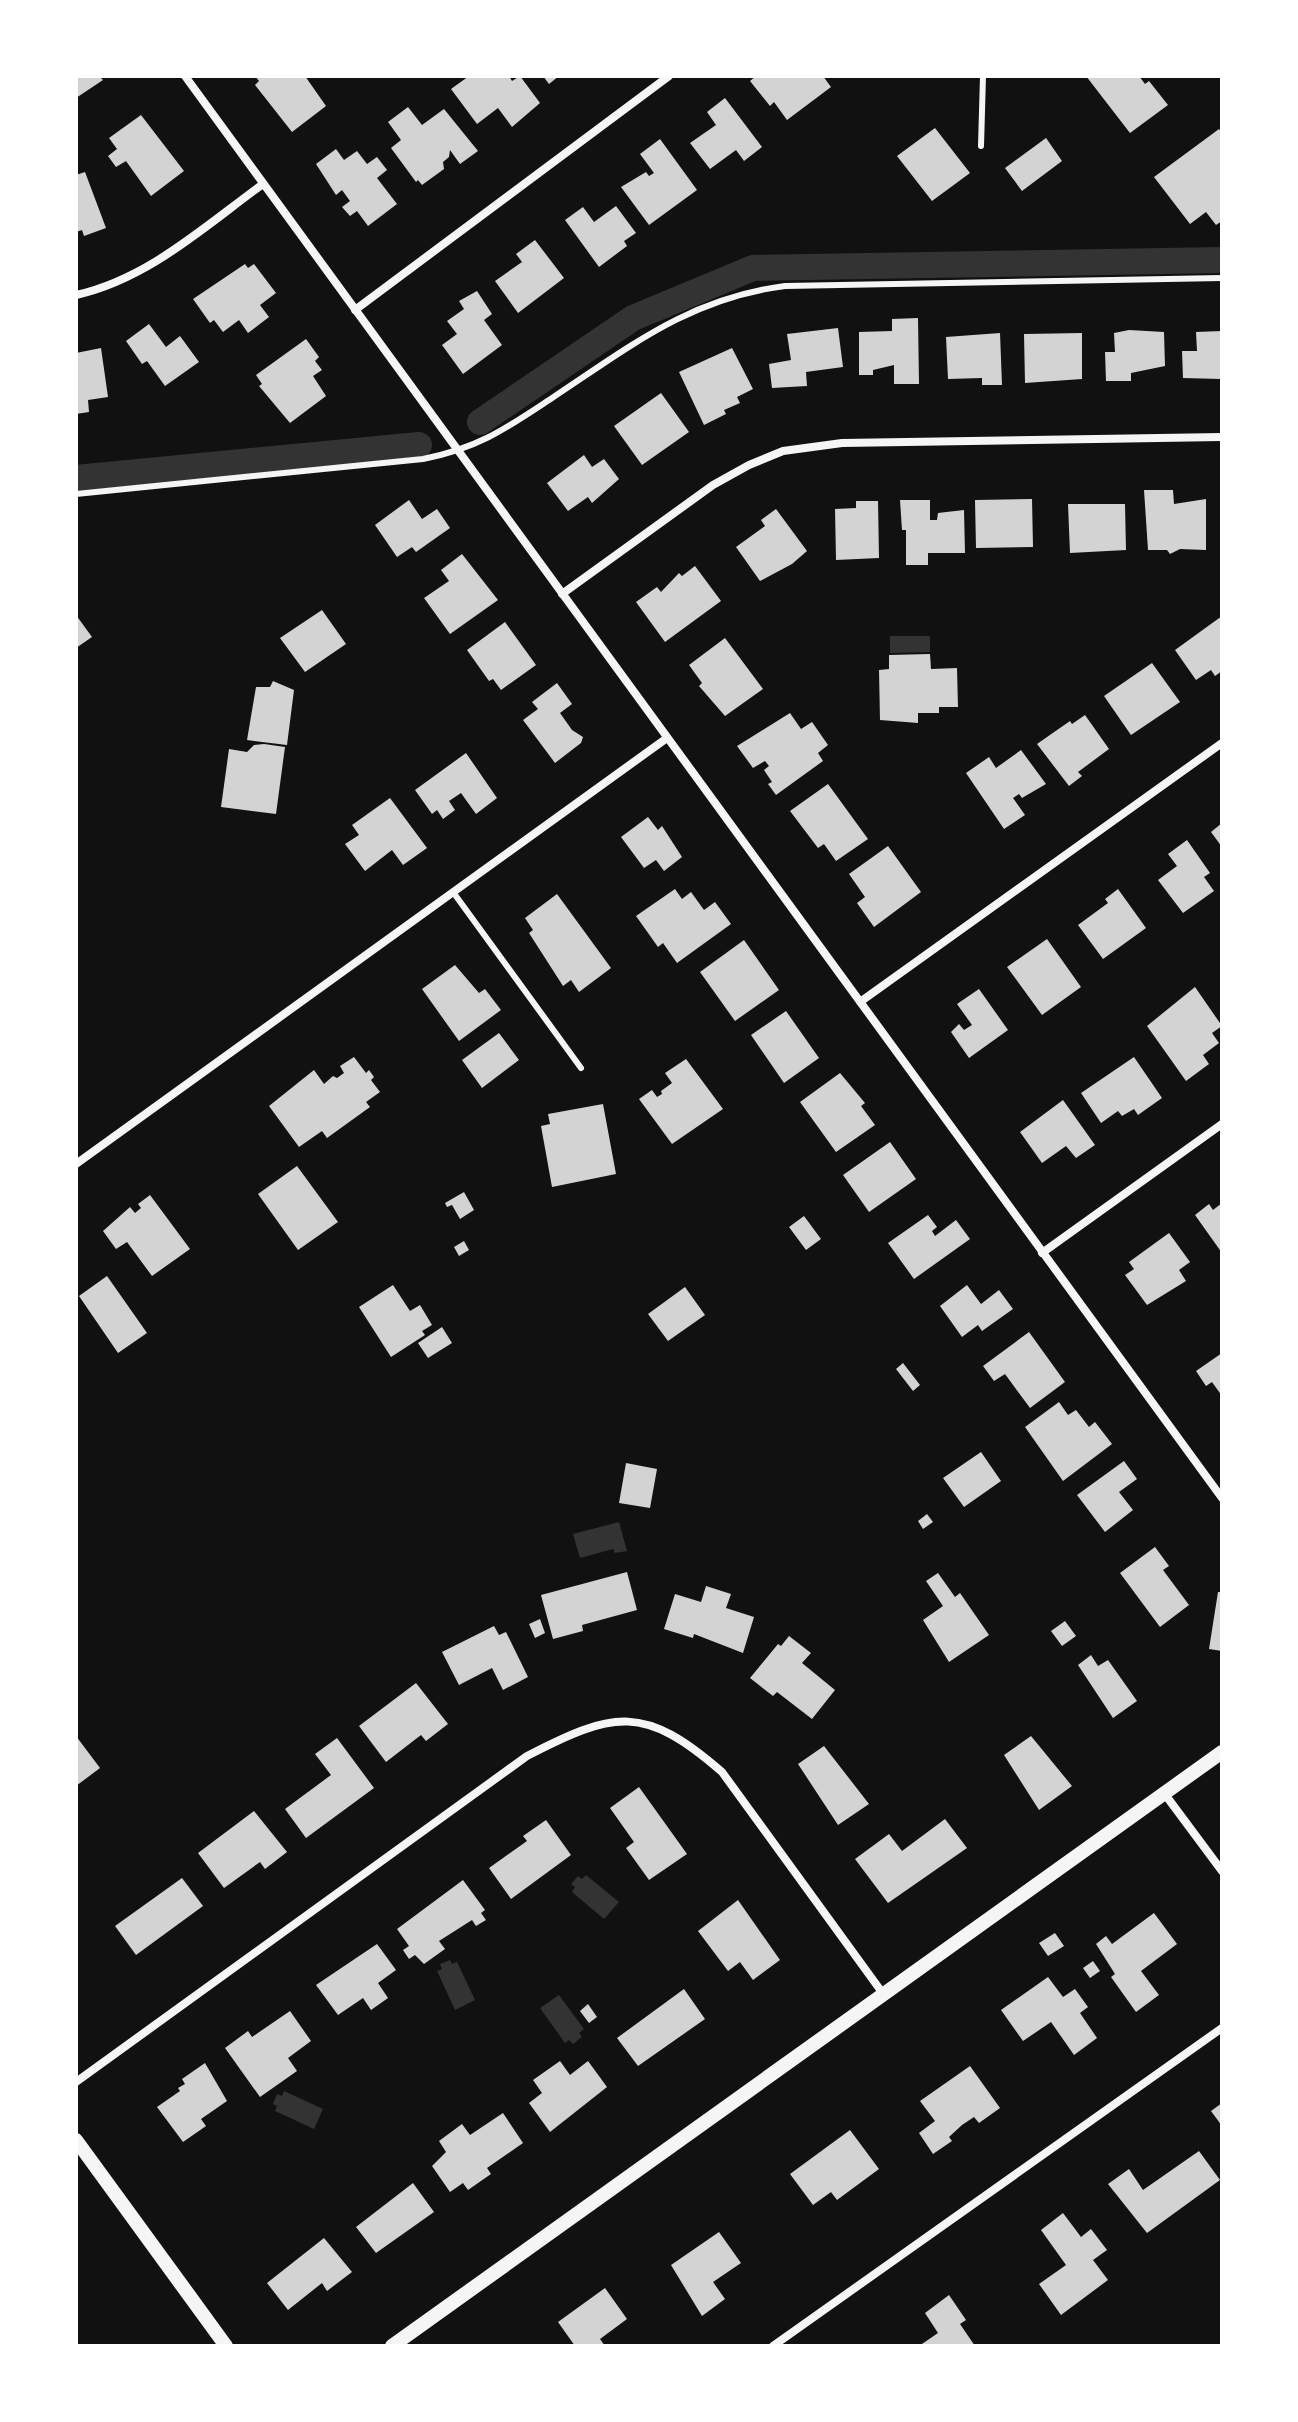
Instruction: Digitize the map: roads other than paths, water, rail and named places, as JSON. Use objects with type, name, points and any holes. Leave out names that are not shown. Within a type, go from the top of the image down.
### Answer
[{"type":"street","points":[[185,76],[1222,1498]]},
{"type":"street","points":[[355,310],[669,76]]},
{"type":"street","points":[[76,295],[125,279],[156,261],[263,184]]},
{"type":"street","points":[[562,594],[713,485],[783,451],[842,443],[1222,437]]},
{"type":"street","points":[[76,1164],[667,738]]},
{"type":"street","points":[[860,1002],[1222,743]]},
{"type":"street","points":[[1042,1253],[1222,1124]]},
{"type":"street","points":[[76,2082],[527,1756],[595,1723],[629,1720],[690,1744],[722,1772],[884,1995]]},
{"type":"street","points":[[392,2346],[1222,1752]]},
{"type":"street","points":[[1164,1793],[1222,1871]]},
{"type":"street","points":[[773,2346],[1222,2028]]},
{"type":"street","points":[[76,2140],[226,2346]]},
{"type":"lane","points":[[981,146],[983,76]]},
{"type":"lane","points":[[76,494],[423,459],[460,452],[491,438],[660,328],[740,292],[785,286],[1222,278]]},
{"type":"lane","points":[[453,892],[581,1068]]},
{"type":"waterway","points":[[480,422],[633,318],[753,268],[1222,260]]},
{"type":"waterway","points":[[76,478],[419,445]]}]
